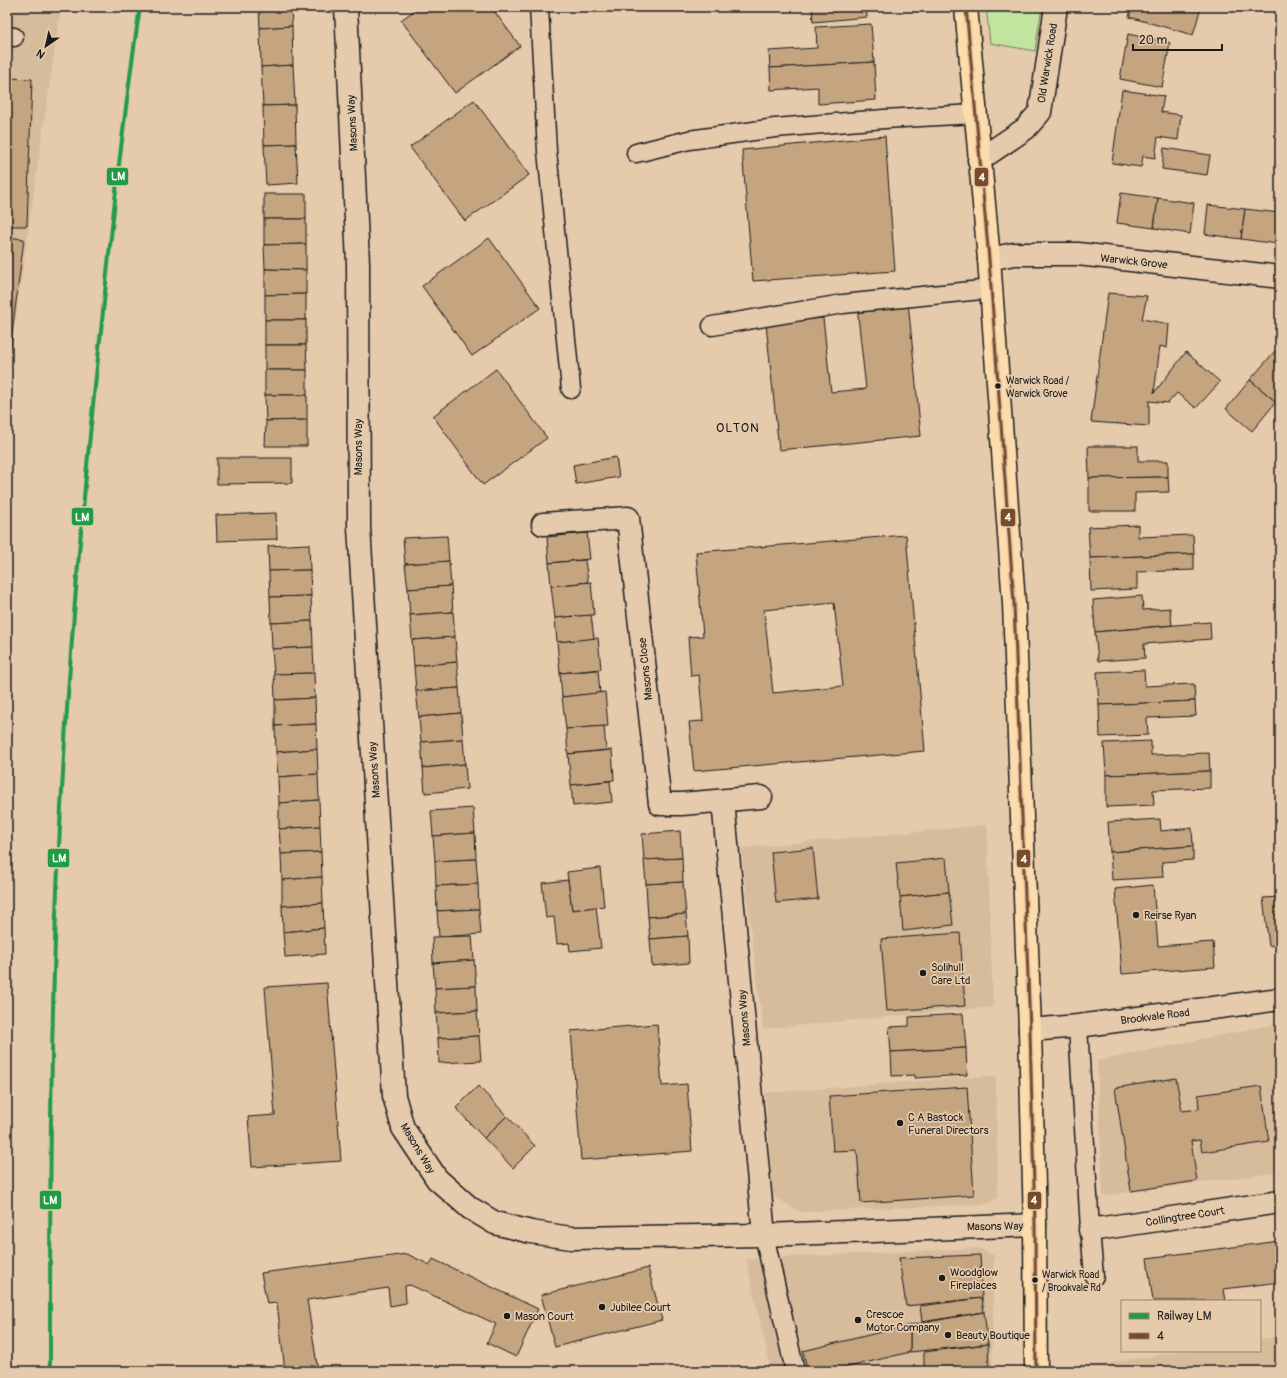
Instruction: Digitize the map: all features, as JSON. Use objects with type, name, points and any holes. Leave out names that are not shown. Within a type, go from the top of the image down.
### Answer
[{"type":"highway","points":[[966,7],[989,259],[1014,604],[1036,1225],[1036,1371]]},
{"type":"street","name":"Masons Way","points":[[346,7],[358,263],[359,527],[394,1096],[404,1128],[436,1179],[470,1208],[495,1223],[531,1232],[571,1238],[764,1234],[1036,1225]]},
{"type":"street","name":"Old Warwick Road","points":[[979,160],[1025,129],[1040,112],[1056,7]]},
{"type":"street","name":"Warwick Grove","points":[[989,259],[1014,254],[1078,254],[1280,277]]},
{"type":"street","name":"Masons Close","points":[[543,524],[628,518],[660,804],[723,801],[761,797]]},
{"type":"street","name":"Masons Way","points":[[723,801],[764,1234]]},
{"type":"street","name":"Brookvale Road","points":[[1030,1030],[1078,1026],[1280,1000]]},
{"type":"street","name":"Collingtree Court","points":[[1090,1230],[1280,1202]]},
{"type":"lane","points":[[539,7],[547,151],[571,390]]},
{"type":"lane","points":[[636,153],[689,140],[775,128],[884,119],[975,114]]},
{"type":"lane","points":[[712,326],[843,304],[991,290]]},
{"type":"lane","points":[[1078,1026],[1094,1276]]},
{"type":"lane","points":[[764,1234],[795,1371]]},
{"type":"shaded area","points":[[7,7],[61,7],[7,377]]},
{"type":"shaded area","points":[[987,825],[993,1007],[763,1029],[741,848]]},
{"type":"shaded area","points":[[1280,1023],[1280,1172],[1103,1196],[1097,1061]]},
{"type":"shaded area","points":[[996,1075],[998,1198],[987,1204],[799,1212],[773,1196],[765,1093]]},
{"type":"shaded area","points":[[979,1248],[994,1255],[992,1371],[771,1371],[746,1259]]},
{"type":"shaded area","points":[[1280,1336],[1280,1371],[1073,1371],[1176,1352],[1261,1352],[1261,1339]]},
{"type":"green space","points":[[986,7],[1042,7],[1035,51],[990,43]]},
{"type":"building","points":[[259,7],[291,7],[292,26],[260,28]]},
{"type":"building","points":[[419,7],[491,7],[520,46],[455,93],[401,20]]},
{"type":"building","points":[[812,7],[866,7],[867,17],[813,22]]},
{"type":"building","points":[[1132,7],[1201,7],[1193,35],[1129,17]]},
{"type":"building","points":[[871,24],[874,62],[770,68],[769,51],[817,48],[816,27]]},
{"type":"building","points":[[292,26],[293,65],[261,67],[260,28]]},
{"type":"building","points":[[1128,34],[1170,43],[1162,87],[1120,79]]},
{"type":"building","points":[[874,62],[876,100],[818,104],[818,87],[771,90],[770,68]]},
{"type":"building","points":[[293,65],[295,105],[263,106],[261,67]]},
{"type":"building","points":[[7,78],[32,79],[27,226],[7,226]]},
{"type":"building","points":[[1122,90],[1164,96],[1161,112],[1181,115],[1178,140],[1158,137],[1155,158],[1143,156],[1141,167],[1112,163]]},
{"type":"building","points":[[474,100],[529,175],[465,221],[410,147]]},
{"type":"building","points":[[295,105],[296,144],[264,145],[263,106]]},
{"type":"building","points":[[885,136],[895,271],[753,281],[742,150]]},
{"type":"building","points":[[296,144],[298,183],[266,185],[264,145]]},
{"type":"building","points":[[1164,148],[1210,155],[1207,175],[1162,169]]},
{"type":"building","points":[[1121,193],[1158,198],[1154,228],[1117,223]]},
{"type":"building","points":[[264,194],[306,194],[306,219],[264,219]]},
{"type":"building","points":[[1158,198],[1194,203],[1190,234],[1154,228]]},
{"type":"building","points":[[1208,205],[1245,209],[1241,239],[1205,234]]},
{"type":"building","points":[[1245,209],[1280,213],[1278,244],[1241,239]]},
{"type":"building","points":[[264,219],[306,219],[306,244],[264,245]]},
{"type":"building","points":[[7,237],[24,239],[7,373]]},
{"type":"building","points":[[489,238],[540,308],[472,356],[422,286]]},
{"type":"building","points":[[306,244],[306,270],[265,269],[264,245]]},
{"type":"building","points":[[265,269],[306,270],[306,294],[265,295]]},
{"type":"building","points":[[1108,293],[1147,296],[1142,319],[1169,324],[1167,348],[1160,346],[1154,393],[1186,352],[1220,382],[1196,408],[1177,393],[1168,403],[1149,401],[1149,426],[1091,422]]},
{"type":"building","points":[[306,294],[306,320],[265,320],[265,295]]},
{"type":"building","points":[[908,302],[921,436],[779,450],[766,324],[823,318],[831,392],[866,389],[857,307]]},
{"type":"building","points":[[265,320],[306,320],[306,345],[265,345]]},
{"type":"building","points":[[265,345],[306,345],[307,370],[265,370]]},
{"type":"building","points":[[1280,345],[1280,356],[1275,351]]},
{"type":"building","points":[[1275,351],[1280,356],[1280,398],[1276,402],[1250,380]]},
{"type":"building","points":[[496,369],[547,438],[483,485],[433,416]]},
{"type":"building","points":[[265,370],[307,370],[307,395],[265,395]]},
{"type":"building","points":[[1250,380],[1276,402],[1252,431],[1226,409]]},
{"type":"building","points":[[265,395],[307,395],[307,420],[266,421]]},
{"type":"building","points":[[307,420],[307,446],[265,446],[266,421]]},
{"type":"building","points":[[1088,446],[1138,446],[1138,461],[1168,461],[1168,477],[1089,478]]},
{"type":"building","points":[[616,457],[619,477],[576,484],[573,465]]},
{"type":"building","points":[[217,458],[292,458],[292,483],[217,484]]},
{"type":"building","points":[[1168,477],[1169,492],[1135,493],[1135,511],[1089,511],[1089,478]]},
{"type":"building","points":[[276,513],[277,539],[217,541],[216,515]]},
{"type":"building","points":[[1138,525],[1138,537],[1193,535],[1194,554],[1090,558],[1088,527]]},
{"type":"building","points":[[587,533],[590,559],[549,563],[547,537]]},
{"type":"building","points":[[906,535],[925,751],[694,771],[689,722],[703,721],[699,675],[691,676],[688,637],[703,636],[696,552]],"holes":[[[834,603],[843,686],[773,693],[764,610]]]},
{"type":"building","points":[[447,536],[449,561],[405,564],[403,538]]},
{"type":"building","points":[[309,544],[310,570],[269,571],[268,546]]},
{"type":"building","points":[[1194,554],[1194,570],[1137,572],[1137,589],[1091,591],[1090,558]]},
{"type":"building","points":[[585,560],[588,582],[551,586],[549,563]]},
{"type":"building","points":[[449,561],[451,586],[408,589],[405,564]]},
{"type":"building","points":[[310,570],[311,596],[270,597],[269,571]]},
{"type":"building","points":[[591,582],[594,615],[555,618],[551,586]]},
{"type":"building","points":[[451,586],[453,612],[410,615],[408,589]]},
{"type":"building","points":[[311,596],[312,621],[271,623],[270,597]]},
{"type":"building","points":[[1142,596],[1143,610],[1170,608],[1172,625],[1095,632],[1093,600]]},
{"type":"building","points":[[453,612],[455,637],[412,640],[410,615]]},
{"type":"building","points":[[591,615],[594,639],[557,642],[555,618]]},
{"type":"building","points":[[312,621],[313,647],[272,649],[271,623]]},
{"type":"building","points":[[1210,622],[1211,639],[1144,644],[1145,658],[1098,661],[1095,632]]},
{"type":"building","points":[[455,637],[457,662],[414,666],[412,640]]},
{"type":"building","points":[[598,638],[601,669],[560,673],[557,642]]},
{"type":"building","points":[[313,647],[314,673],[274,674],[272,649]]},
{"type":"building","points":[[457,662],[459,688],[416,691],[414,666]]},
{"type":"building","points":[[598,670],[600,693],[562,697],[560,673]]},
{"type":"building","points":[[1144,670],[1145,686],[1194,684],[1195,701],[1099,705],[1097,672]]},
{"type":"building","points":[[314,673],[315,698],[275,700],[274,674]]},
{"type":"building","points":[[459,688],[461,713],[419,717],[416,691]]},
{"type":"building","points":[[605,692],[608,726],[566,729],[562,697]]},
{"type":"building","points":[[315,698],[316,724],[275,726],[275,700]]},
{"type":"building","points":[[1195,701],[1196,716],[1147,718],[1148,735],[1100,737],[1099,705]]},
{"type":"building","points":[[461,713],[463,739],[421,742],[419,717]]},
{"type":"building","points":[[316,724],[317,749],[276,752],[275,726]]},
{"type":"building","points":[[604,726],[606,750],[568,754],[566,729]]},
{"type":"building","points":[[463,739],[465,764],[423,768],[421,742]]},
{"type":"building","points":[[1151,741],[1151,755],[1209,753],[1210,771],[1106,775],[1104,743]]},
{"type":"building","points":[[317,749],[318,774],[278,777],[276,752]]},
{"type":"building","points":[[612,750],[614,780],[571,785],[568,754]]},
{"type":"building","points":[[465,764],[467,789],[425,793],[423,768]]},
{"type":"building","points":[[1210,771],[1210,788],[1153,790],[1154,805],[1106,807],[1106,775]]},
{"type":"building","points":[[318,774],[319,800],[279,803],[278,777]]},
{"type":"building","points":[[610,781],[612,802],[573,806],[571,785]]},
{"type":"building","points":[[319,800],[320,826],[279,829],[279,803]]},
{"type":"building","points":[[473,808],[475,833],[433,836],[431,811]]},
{"type":"building","points":[[1160,819],[1161,831],[1192,828],[1193,846],[1110,852],[1108,822]]},
{"type":"building","points":[[320,826],[321,852],[281,854],[279,829]]},
{"type":"building","points":[[680,831],[682,858],[644,860],[642,834]]},
{"type":"building","points":[[475,833],[476,859],[435,861],[433,836]]},
{"type":"building","points":[[1193,846],[1193,860],[1162,862],[1163,877],[1112,880],[1110,852]]},
{"type":"building","points":[[813,848],[818,899],[776,903],[771,852]]},
{"type":"building","points":[[321,852],[322,877],[282,880],[281,854]]},
{"type":"building","points":[[682,858],[683,882],[646,884],[644,860]]},
{"type":"building","points":[[946,858],[949,892],[900,897],[896,863]]},
{"type":"building","points":[[476,859],[478,884],[436,886],[435,861]]},
{"type":"building","points":[[600,868],[604,906],[572,910],[567,872]]},
{"type":"building","points":[[322,877],[323,903],[282,906],[282,880]]},
{"type":"building","points":[[568,880],[572,910],[596,907],[601,948],[570,951],[569,943],[557,944],[554,917],[546,918],[542,883]]},
{"type":"building","points":[[683,882],[686,914],[648,917],[646,884]]},
{"type":"building","points":[[478,884],[479,909],[437,911],[436,886]]},
{"type":"building","name":"Reirse Ryan","points":[[1153,885],[1158,946],[1213,942],[1215,967],[1122,974],[1115,889]]},
{"type":"building","points":[[949,892],[953,925],[903,931],[900,897]]},
{"type":"building","points":[[1280,897],[1280,944],[1269,946],[1263,898]]},
{"type":"building","points":[[323,903],[324,928],[283,932],[282,906]]},
{"type":"building","points":[[479,909],[481,934],[439,937],[437,911]]},
{"type":"building","points":[[686,914],[688,936],[650,939],[648,917]]},
{"type":"building","points":[[324,928],[325,954],[285,957],[283,932]]},
{"type":"building","name":"Solihull Care Ltd","points":[[960,933],[965,1006],[887,1011],[881,939]]},
{"type":"building","points":[[472,936],[474,960],[433,963],[432,937]]},
{"type":"building","points":[[688,936],[689,963],[652,966],[650,939]]},
{"type":"building","points":[[474,960],[476,986],[435,988],[433,963]]},
{"type":"building","points":[[327,983],[341,1161],[252,1167],[248,1117],[275,1115],[265,987]]},
{"type":"building","points":[[476,986],[477,1011],[436,1013],[435,988]]},
{"type":"building","points":[[477,1011],[479,1036],[438,1038],[436,1013]]},
{"type":"building","points":[[963,1014],[966,1048],[891,1052],[889,1027],[909,1026],[909,1017]]},
{"type":"building","points":[[657,1024],[662,1086],[687,1084],[692,1151],[581,1160],[571,1031]]},
{"type":"building","points":[[479,1036],[481,1061],[439,1063],[438,1038]]},
{"type":"building","points":[[966,1048],[967,1075],[915,1078],[915,1075],[892,1076],[891,1052]]},
{"type":"building","points":[[1176,1078],[1182,1111],[1199,1109],[1198,1095],[1261,1086],[1269,1142],[1202,1152],[1200,1140],[1191,1141],[1197,1181],[1131,1191],[1115,1088]]},
{"type":"building","points":[[478,1086],[507,1116],[484,1138],[456,1108]]},
{"type":"building","name":"C A Bastock Funeral Directors","points":[[967,1087],[974,1195],[861,1203],[857,1150],[833,1151],[829,1096]]},
{"type":"building","points":[[507,1116],[535,1146],[513,1168],[484,1138]]},
{"type":"building","points":[[1280,1241],[1280,1282],[1224,1289],[1226,1300],[1153,1300],[1147,1258]]},
{"type":"building","name":"Mason Court","points":[[407,1254],[430,1265],[433,1259],[538,1309],[516,1357],[487,1343],[496,1324],[410,1285],[405,1286],[406,1303],[390,1306],[388,1288],[307,1300],[318,1371],[285,1371],[277,1303],[267,1304],[261,1273]]},
{"type":"building","name":"Woodglow Fireplaces","points":[[980,1255],[982,1298],[906,1306],[899,1258]]},
{"type":"building","name":"Jubilee Court","points":[[648,1268],[662,1320],[555,1347],[541,1295]]},
{"type":"building","points":[[982,1298],[984,1312],[922,1322],[920,1306]]},
{"type":"building","name":"Beauty Boutique","points":[[984,1312],[988,1344],[910,1352],[910,1325]]},
{"type":"building","points":[[910,1325],[910,1352],[832,1371],[810,1371],[807,1369],[803,1351]]},
{"type":"building","points":[[988,1344],[989,1368],[924,1370],[924,1352]]},
{"type":"building","points":[[989,1368],[989,1371],[901,1370]]},
{"type":"rail line","name":"LM","points":[[50,1371],[50,1191],[53,1010],[64,748],[94,392],[119,164],[140,7]]},
{"type":"transit line","name":"4","points":[[966,7],[989,259],[1014,603],[1030,1030],[1035,1225],[1036,1371]]},
{"type":"place","name":"Warwick Road / Warwick Grove","points":[[998,386]]},
{"type":"place","name":"Reirse Ryan","points":[[1136,915]]},
{"type":"place","name":"Solihull Care Ltd","points":[[923,973]]},
{"type":"place","name":"C A Bastock Funeral Directors","points":[[900,1123]]},
{"type":"place","name":"Woodglow Fireplaces","points":[[942,1278]]},
{"type":"place","name":"Warwick Road / Brookvale Rd","points":[[1035,1280]]},
{"type":"place","name":"Jubilee Court","points":[[602,1307]]},
{"type":"place","name":"Mason Court","points":[[507,1316]]},
{"type":"place","name":"Crescoe Motor Company","points":[[858,1320]]},
{"type":"place","name":"Beauty Boutique","points":[[948,1335]]},
{"type":"district","name":"OLTON","points":[[738,427]]}]
